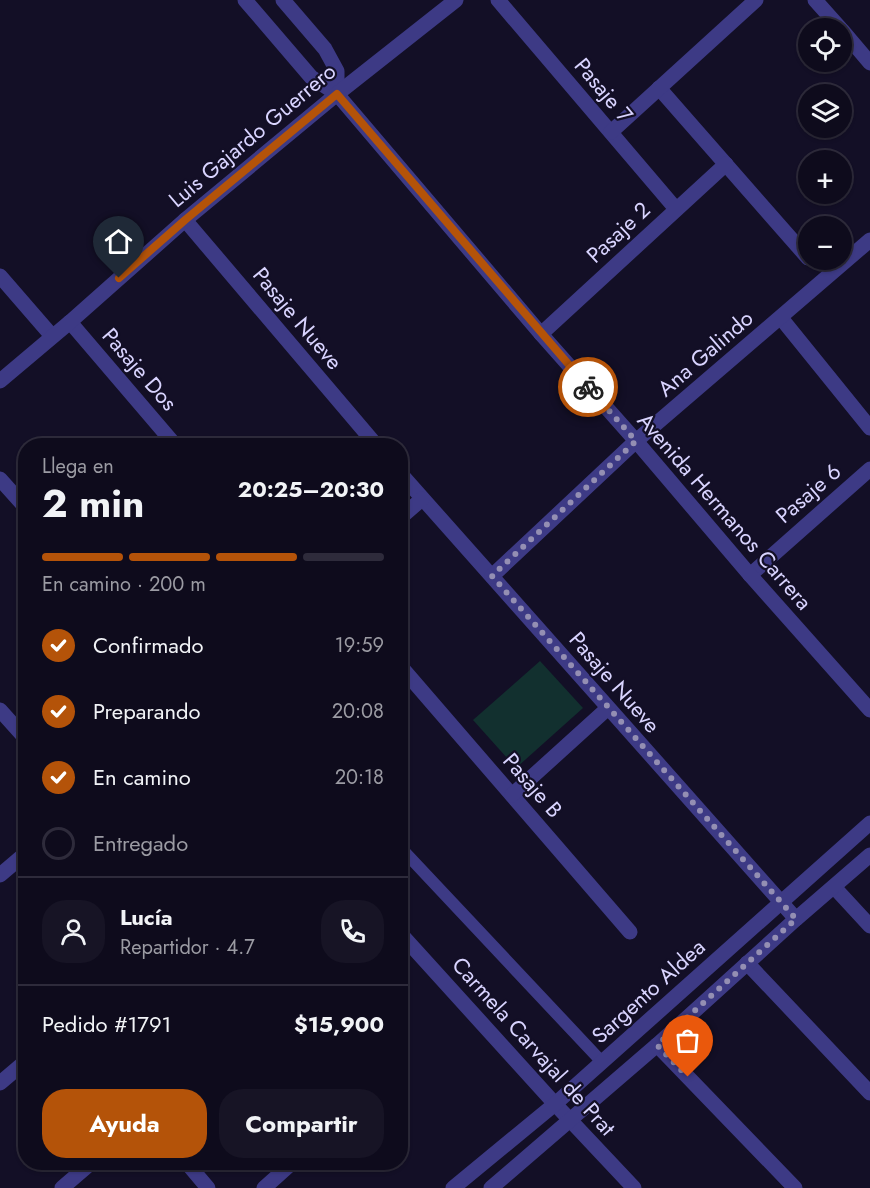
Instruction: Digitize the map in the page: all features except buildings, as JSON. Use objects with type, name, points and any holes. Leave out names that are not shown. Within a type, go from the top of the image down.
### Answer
[{"type":"street","name":"Avenida Hermanos Carrera","points":[[245,0],[311,76],[337,94],[541,334],[870,710]]},
{"type":"street","points":[[283,0],[325,49],[337,71],[337,94]]},
{"type":"street","name":"Luis Gajardo Guerrero","points":[[0,381],[185,220],[337,94],[456,0]]},
{"type":"street","name":"Pasaje 7","points":[[498,0],[676,209]]},
{"type":"street","points":[[611,132],[756,0]]},
{"type":"street","points":[[815,0],[831,18]]},
{"type":"street","points":[[852,42],[870,63]]},
{"type":"street","name":"Pasaje 7","points":[[659,88],[798,246]]},
{"type":"street","name":"Pasaje 2","points":[[541,334],[726,164]]},
{"type":"street","name":"Pasaje Nueve","points":[[185,220],[370,438]]},
{"type":"street","name":"Ana Galindo","points":[[492,576],[636,441],[870,240]]},
{"type":"street","name":"Pasaje 7","points":[[819,270],[826,278]]},
{"type":"street","points":[[0,276],[52,336]]},
{"type":"street","points":[[781,318],[870,428]]},
{"type":"street","name":"Pasaje Dos","points":[[70,322],[169,438]]},
{"type":"street","name":"Pasaje 6","points":[[750,575],[870,469]]},
{"type":"street","points":[[0,479],[18,499]]},
{"type":"street","name":"Pasaje Nueve","points":[[408,482],[796,919]]},
{"type":"street","points":[[408,511],[422,499]]},
{"type":"street","name":"Pasaje B","points":[[408,675],[630,932]]},
{"type":"street","points":[[512,795],[608,708]]},
{"type":"street","points":[[0,710],[18,730]]},
{"type":"street","name":"Sargento Aldea","points":[[453,1188],[555,1104],[870,823]]},
{"type":"street","name":"Sargento Aldea","points":[[491,1188],[657,1045],[870,855]]},
{"type":"street","points":[[0,875],[18,860]]},
{"type":"street","points":[[834,887],[870,926]]},
{"type":"street","name":"Carmela Carvajal de Prat","points":[[408,942],[634,1188]]},
{"type":"street","points":[[747,963],[870,1094]]},
{"type":"street","points":[[657,1045],[795,1188]]},
{"type":"street","points":[[0,1083],[18,1068]]},
{"type":"street","points":[[62,1188],[83,1170]]},
{"type":"street","points":[[193,1170],[208,1188]]},
{"type":"street","points":[[264,1188],[284,1170]]},
{"type":"lane","points":[[408,856],[602,1062]]},
{"type":"green space","points":[[540,661],[583,708],[516,768],[473,720]]},
{"type":"way so far","points":[[588,387],[636,441],[492,576],[796,919],[657,1045],[688,1077]]},
{"type":"route","points":[[119,278],[337,94],[588,387]]}]
